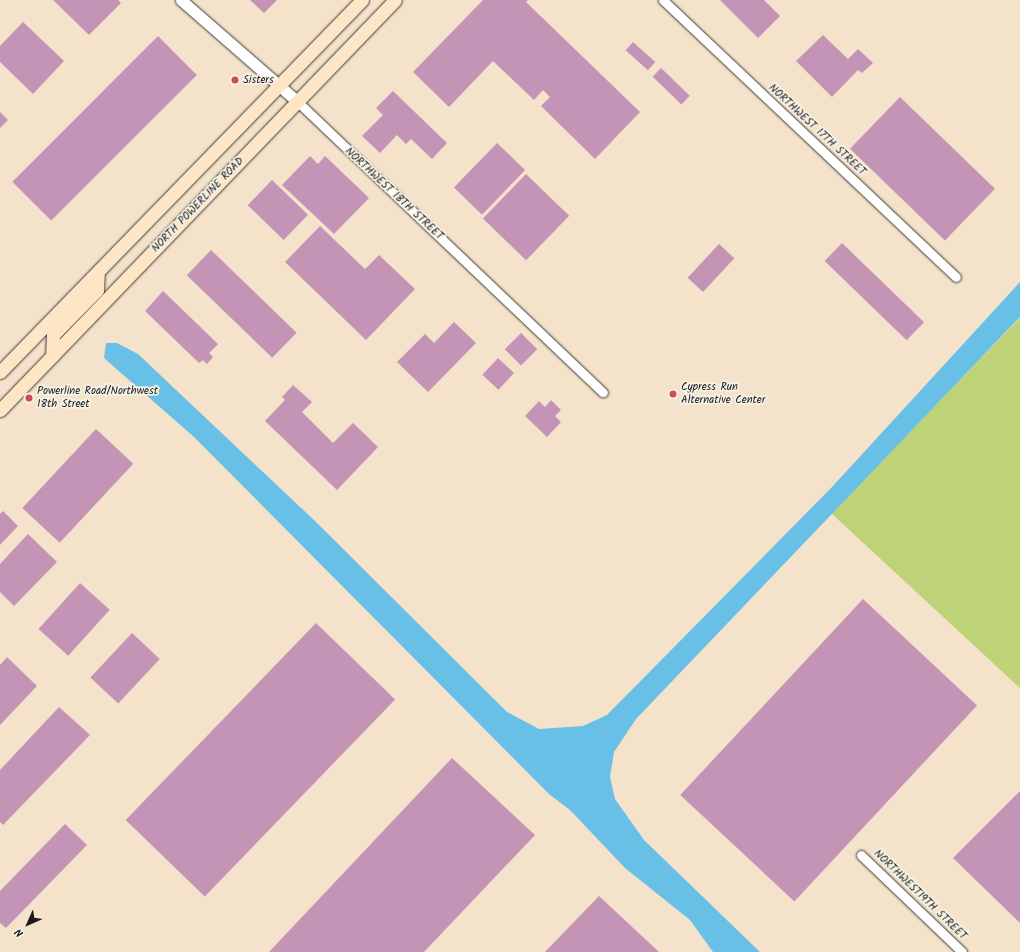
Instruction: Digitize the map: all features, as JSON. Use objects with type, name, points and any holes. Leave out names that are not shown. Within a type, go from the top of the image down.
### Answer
[{"type":"main road","points":[[0,372],[362,0]]},
{"type":"main road","name":"NORTH POWERLINE ROAD","points":[[0,410],[395,0]]},
{"type":"main road","points":[[52,356],[53,335],[96,290],[98,272]]},
{"type":"street","name":"NORTHWEST 18TH STREET","points":[[181,0],[280,85],[603,392]]},
{"type":"street","name":"NORTHWEST 17TH STREET","points":[[663,0],[956,277]]},
{"type":"street","name":"NORTHWEST19TH STREET","points":[[861,855],[962,952]]},
{"type":"green space","points":[[1020,318],[1020,688],[831,513]]},
{"type":"water","points":[[1020,282],[1020,317],[636,719],[614,752],[610,777],[615,799],[644,840],[760,952],[713,952],[690,920],[625,868],[570,810],[549,794],[194,437],[104,358],[106,343],[117,343],[138,354],[317,523],[507,712],[539,729],[583,726],[607,715],[832,487]]},
{"type":"building","points":[[53,0],[118,0],[121,3],[89,35]]},
{"type":"building","points":[[250,0],[277,0],[264,13]]},
{"type":"building","points":[[483,0],[528,0],[526,2],[640,112],[595,159],[541,106],[550,97],[543,90],[534,100],[493,61],[449,107],[413,72]]},
{"type":"building","points":[[720,0],[764,0],[780,16],[758,38]]},
{"type":"building","points":[[23,22],[64,61],[33,94],[0,62],[0,46]]},
{"type":"building","points":[[823,35],[848,59],[858,49],[873,63],[862,73],[858,70],[832,97],[796,61]]},
{"type":"building","points":[[158,36],[197,75],[51,221],[12,182]]},
{"type":"building","points":[[633,42],[655,62],[648,70],[626,50]]},
{"type":"building","points":[[661,68],[690,96],[681,104],[653,77]]},
{"type":"building","points":[[393,91],[447,143],[432,159],[411,139],[406,144],[397,135],[380,153],[362,136],[383,115],[376,108]]},
{"type":"building","points":[[900,97],[995,189],[945,240],[850,149]]},
{"type":"building","points":[[0,112],[8,120],[0,128]]},
{"type":"building","points":[[497,143],[525,170],[482,215],[454,188]]},
{"type":"building","points":[[310,156],[318,164],[325,156],[369,198],[334,234],[282,185]]},
{"type":"building","points":[[526,174],[569,216],[526,260],[483,219]]},
{"type":"building","points":[[272,180],[308,215],[284,240],[248,205]]},
{"type":"building","points":[[320,226],[365,269],[379,255],[415,289],[366,340],[285,262]]},
{"type":"building","points":[[842,243],[924,322],[907,340],[825,261]]},
{"type":"building","points":[[719,244],[734,258],[703,292],[688,278]]},
{"type":"building","points":[[211,250],[297,333],[272,358],[187,275]]},
{"type":"building","points":[[163,291],[218,344],[209,353],[213,357],[207,364],[203,360],[199,363],[145,311]]},
{"type":"building","points":[[454,322],[476,343],[428,392],[397,362],[425,334],[434,343]]},
{"type":"building","points":[[521,333],[537,349],[521,366],[505,349]]},
{"type":"building","points":[[498,358],[514,373],[498,390],[482,375]]},
{"type":"building","points":[[293,385],[312,402],[302,412],[333,443],[353,423],[378,447],[337,490],[265,421],[285,400],[282,397]]},
{"type":"building","points":[[551,400],[561,410],[555,416],[561,422],[547,437],[525,416],[539,401],[545,407]]},
{"type":"building","points":[[96,429],[133,464],[60,543],[22,508]]},
{"type":"building","points":[[3,511],[18,526],[0,545],[0,514]]},
{"type":"building","points":[[28,534],[57,562],[14,606],[0,592],[0,564]]},
{"type":"building","points":[[80,583],[110,610],[68,656],[39,629]]},
{"type":"building","points":[[863,599],[977,705],[794,901],[680,795]]},
{"type":"building","points":[[316,623],[395,699],[205,897],[126,820]]},
{"type":"building","points":[[132,633],[160,659],[118,704],[90,678]]},
{"type":"building","points":[[7,657],[37,686],[0,725],[0,665]]},
{"type":"building","points":[[59,707],[90,735],[3,825],[0,822],[0,770]]},
{"type":"building","points":[[452,758],[535,835],[424,952],[269,952]]},
{"type":"building","points":[[1020,791],[1020,923],[953,858]]},
{"type":"building","points":[[65,824],[87,845],[6,928],[0,923],[0,891]]},
{"type":"building","points":[[599,896],[659,952],[545,952]]},
{"type":"place","name":"Sisters","points":[[235,80]]},
{"type":"place","name":"Cypress Run Alternative Center","points":[[673,394]]},
{"type":"place","name":"Powerline Road/Northwest 18th Street","points":[[29,398]]}]
